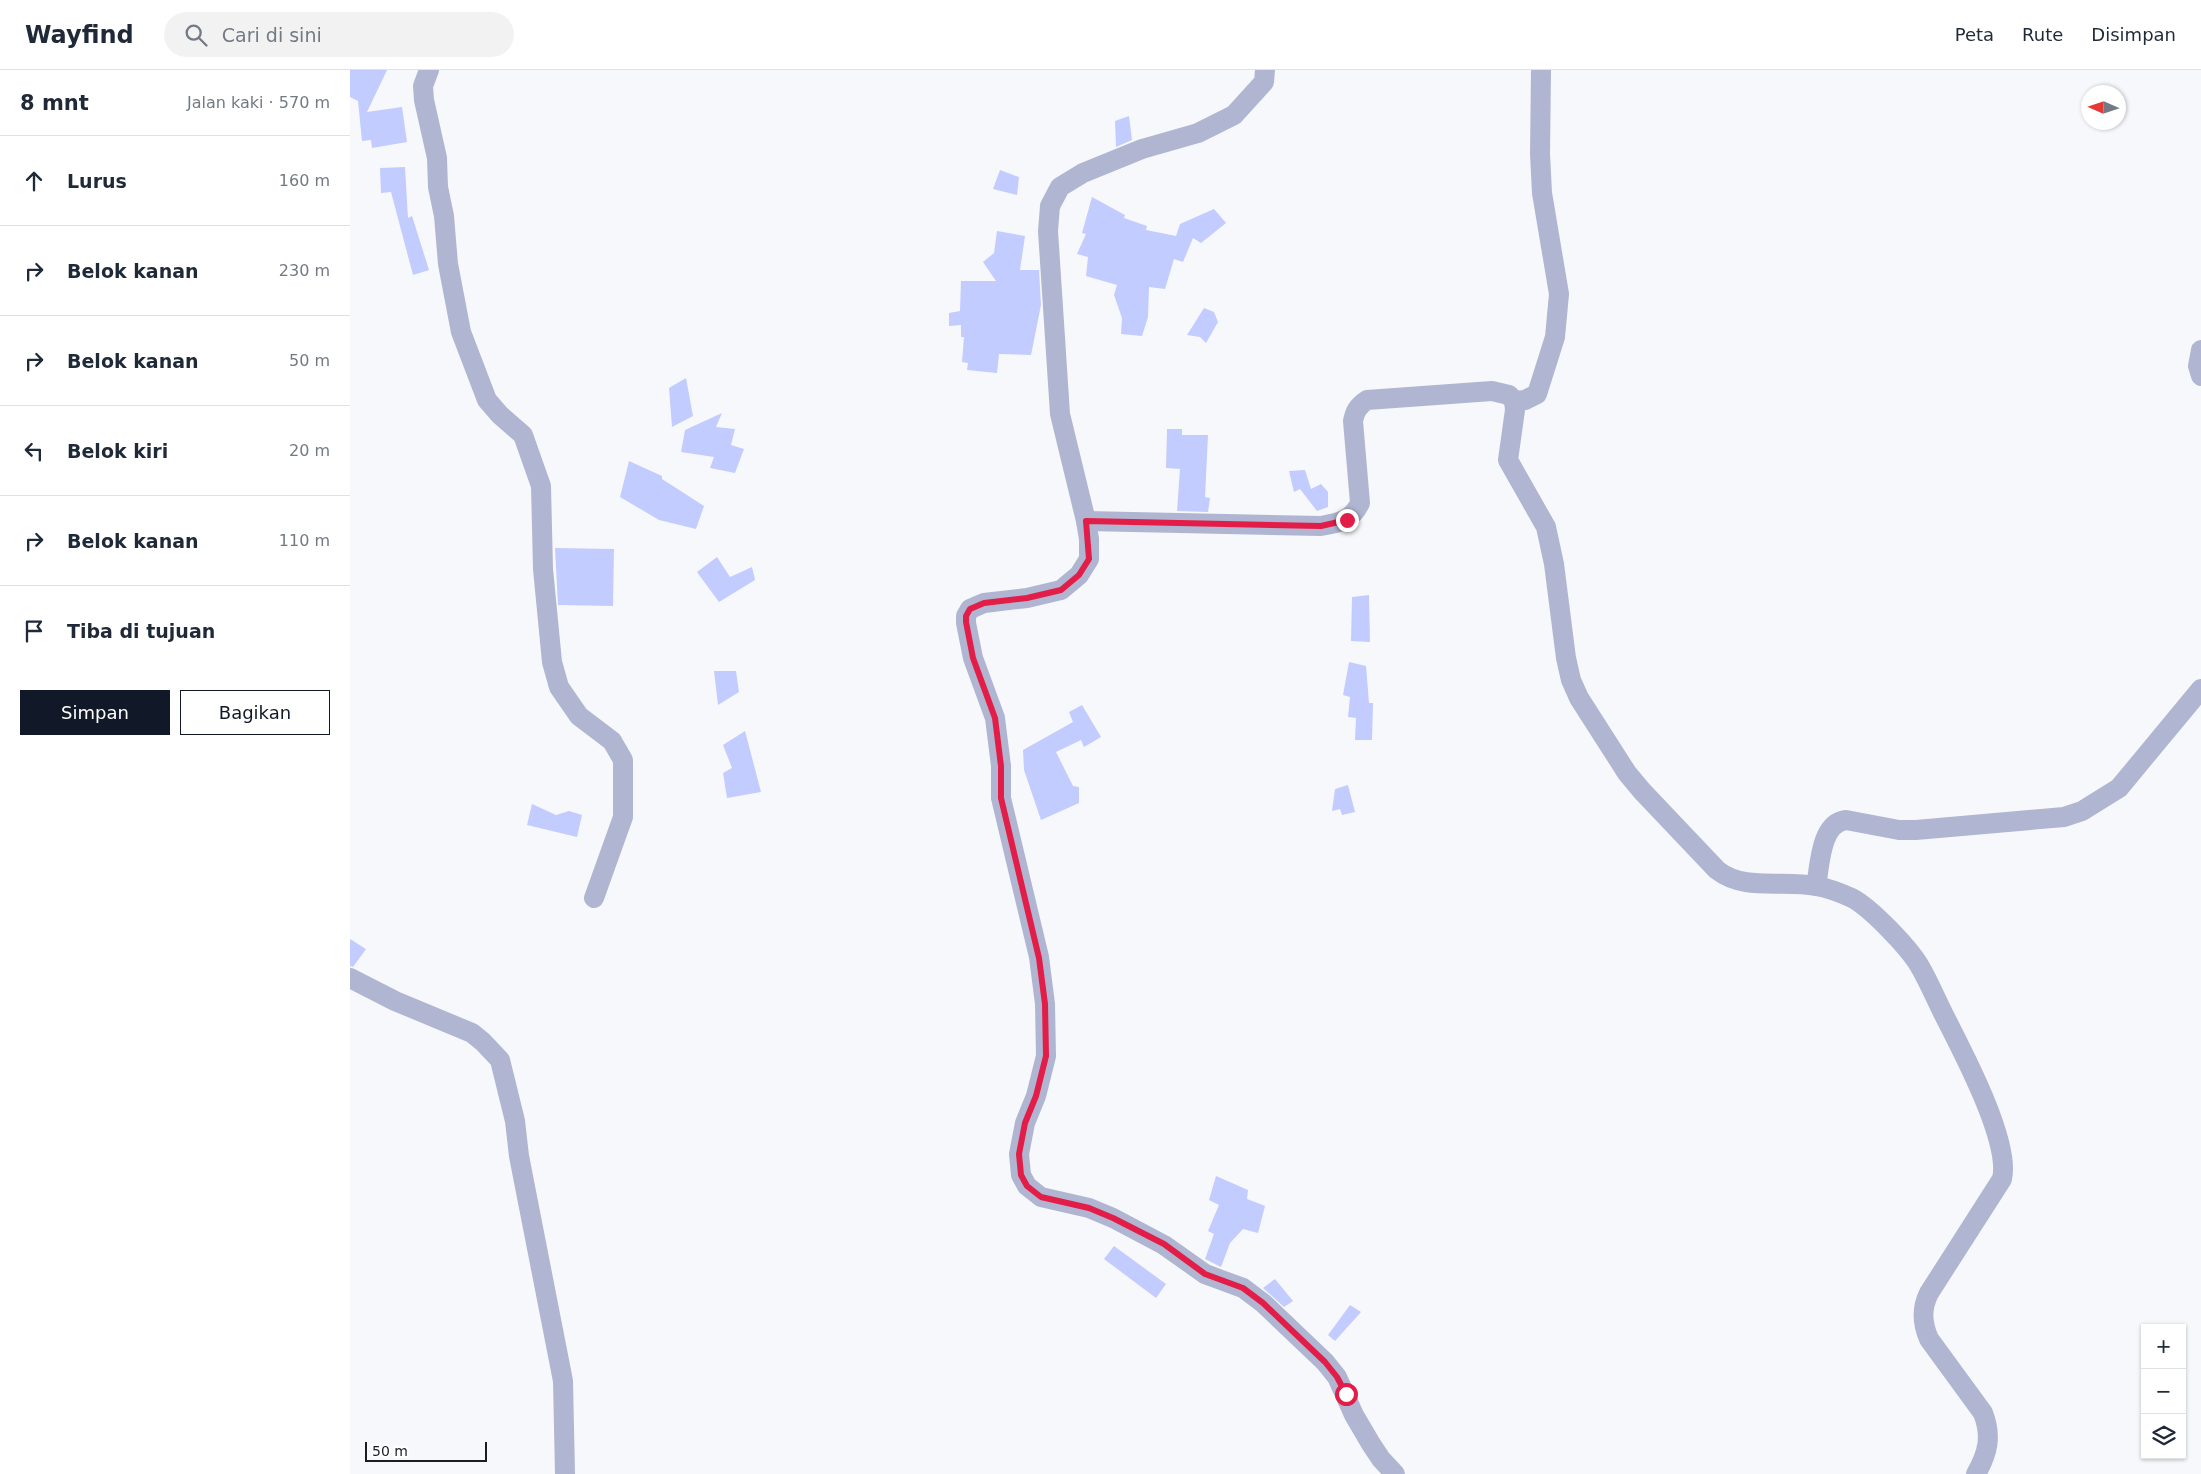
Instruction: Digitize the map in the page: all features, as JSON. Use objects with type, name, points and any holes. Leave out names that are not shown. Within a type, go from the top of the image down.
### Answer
[{"type":"street","points":[[428,70],[423,86],[424,100],[437,158],[438,187],[444,216],[448,264],[462,332],[487,400],[500,415],[523,435],[541,486],[543,569],[552,662],[559,686],[579,716],[612,741],[622,760],[623,817],[594,898]]},
{"type":"street","points":[[1265,70],[1264,82],[1234,115],[1198,133],[1142,149],[1083,173],[1060,187],[1054,196],[1050,206],[1048,231],[1060,414],[1086,521],[1089,559],[1079,575],[1061,590],[1020,599],[984,603],[970,609],[966,616],[966,622],[973,658],[995,718],[1001,766],[1001,798],[1039,958],[1045,1004],[1046,1056],[1038,1089],[1025,1123],[1019,1154],[1021,1175],[1027,1186],[1041,1197],[1089,1208],[1113,1218],[1164,1244],[1205,1274],[1243,1288],[1263,1303],[1325,1362],[1337,1377],[1354,1415],[1371,1444],[1381,1459],[1395,1474]]},
{"type":"street","points":[[1514,401],[1526,400],[1537,394],[1555,337],[1558,315],[1559,294],[1541,174],[1541,70]]},
{"type":"street","points":[[2201,350],[2198,366],[2201,376]]},
{"type":"street","points":[[1086,521],[1321,526],[1337,523],[1347,520],[1356,513],[1360,503],[1353,421],[1355,412],[1367,400],[1492,391],[1509,396],[1514,401],[1515,410],[1508,460],[1546,527],[1554,564],[1566,658],[1571,680],[1580,698],[1627,773],[1717,870],[1726,877],[1736,881],[1816,886],[1853,899],[1865,908],[1897,938],[1919,965],[1974,1075],[2002,1153],[2004,1171],[2002,1179],[1928,1293],[1924,1302],[1922,1316],[1924,1329],[1929,1339],[1983,1413],[1987,1424],[1989,1439],[1987,1451],[1976,1474]]},
{"type":"street","points":[[1816,886],[1825,839],[1832,825],[1838,821],[1846,820],[1899,830],[1916,830],[2064,817],[2082,811],[2119,788],[2201,689]]},
{"type":"street","points":[[350,978],[395,1001],[472,1033],[500,1060],[515,1121],[519,1156],[562,1381],[565,1474]]},
{"type":"building","points":[[350,70],[387,70],[367,112],[402,107],[407,142],[372,148],[371,140],[362,141],[358,101],[350,97]]},
{"type":"building","points":[[1129,116],[1132,140],[1116,147],[1115,121]]},
{"type":"building","points":[[405,167],[408,218],[412,216],[429,270],[413,275],[391,192],[381,193],[380,168]]},
{"type":"building","points":[[1000,170],[1019,177],[1017,195],[993,189]]},
{"type":"building","points":[[1092,197],[1125,215],[1124,218],[1147,226],[1146,230],[1176,236],[1180,224],[1214,209],[1226,223],[1201,243],[1193,238],[1183,262],[1174,259],[1165,289],[1149,287],[1148,317],[1142,336],[1121,334],[1122,318],[1114,295],[1117,285],[1086,276],[1088,257],[1077,254],[1086,234],[1082,233]]},
{"type":"building","points":[[997,231],[1025,236],[1020,270],[1039,270],[1041,305],[1031,355],[999,354],[997,373],[967,370],[968,363],[962,362],[964,337],[961,337],[961,325],[949,326],[949,313],[960,311],[961,281],[996,281],[983,262],[994,253]]},
{"type":"building","points":[[1204,308],[1214,312],[1218,322],[1206,343],[1200,337],[1187,335]]},
{"type":"building","points":[[686,378],[693,416],[672,427],[669,388]]},
{"type":"building","points":[[722,413],[716,427],[735,429],[731,445],[744,449],[735,473],[710,468],[714,457],[681,452],[685,430]]},
{"type":"building","points":[[1167,429],[1182,429],[1182,435],[1208,435],[1205,497],[1210,498],[1208,512],[1177,511],[1180,469],[1166,468]]},
{"type":"building","points":[[629,461],[662,476],[662,479],[704,506],[696,529],[659,520],[620,497]]},
{"type":"building","points":[[1305,470],[1311,489],[1321,484],[1328,492],[1328,507],[1317,511],[1300,489],[1294,492],[1289,471]]},
{"type":"building","points":[[555,548],[614,549],[613,606],[558,605]]},
{"type":"building","points":[[717,557],[730,577],[752,567],[755,580],[719,602],[697,572]]},
{"type":"building","points":[[1369,595],[1370,642],[1351,641],[1352,597]]},
{"type":"building","points":[[1349,662],[1366,666],[1369,703],[1373,703],[1372,740],[1355,740],[1356,718],[1348,717],[1350,697],[1343,695]]},
{"type":"building","points":[[714,671],[736,671],[739,692],[718,705]]},
{"type":"building","points":[[1082,705],[1101,737],[1084,747],[1081,740],[1056,752],[1073,786],[1079,787],[1079,803],[1041,820],[1024,770],[1023,750],[1073,722],[1069,712]]},
{"type":"building","points":[[745,731],[761,792],[727,798],[723,773],[732,768],[723,745]]},
{"type":"building","points":[[1348,785],[1355,812],[1342,815],[1340,809],[1332,811],[1335,789]]},
{"type":"building","points":[[532,804],[556,815],[569,811],[582,815],[577,837],[527,825]]},
{"type":"building","points":[[350,939],[366,949],[353,967],[350,966]]},
{"type":"building","points":[[1216,1176],[1248,1190],[1247,1199],[1265,1206],[1258,1233],[1243,1229],[1230,1243],[1221,1267],[1205,1259],[1214,1234],[1208,1231],[1219,1205],[1209,1200]]},
{"type":"building","points":[[1114,1246],[1166,1284],[1156,1298],[1104,1259]]},
{"type":"building","points":[[1275,1279],[1293,1301],[1284,1307],[1263,1288]]},
{"type":"building","points":[[1350,1305],[1361,1312],[1335,1341],[1328,1335]]},
{"type":"route","points":[[1346,1394],[1337,1377],[1325,1362],[1290,1331],[1263,1303],[1243,1288],[1205,1274],[1164,1244],[1113,1218],[1072,1203],[1041,1197],[1027,1186],[1021,1175],[1019,1154],[1025,1123],[1036,1096],[1046,1056],[1045,1004],[1039,958],[1001,798],[1001,766],[995,718],[973,658],[966,616],[970,609],[984,603],[1027,598],[1061,590],[1079,575],[1089,559],[1089,539],[1086,521],[1321,526],[1347,520]]}]
